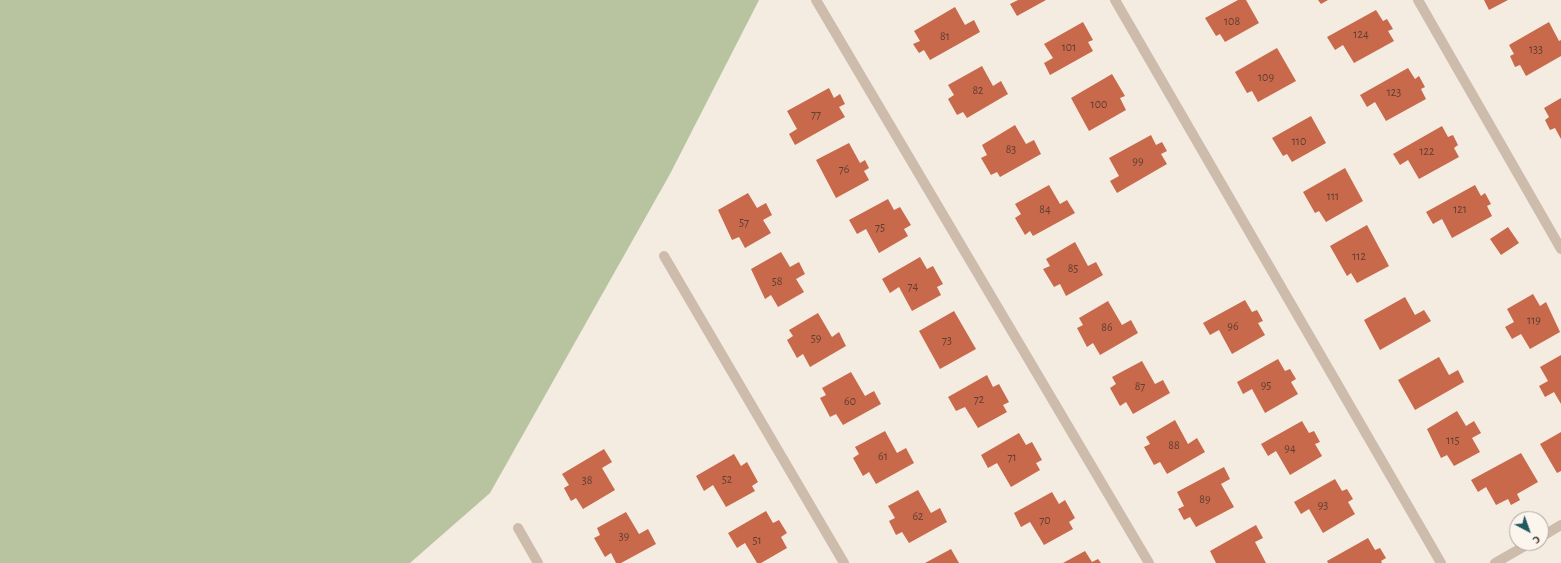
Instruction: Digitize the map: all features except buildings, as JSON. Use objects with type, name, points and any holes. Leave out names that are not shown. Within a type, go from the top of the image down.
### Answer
[{"type":"street","points":[[816,0],[1149,563]]},
{"type":"street","points":[[1115,0],[1441,563]]},
{"type":"street","points":[[1418,0],[1561,249]]},
{"type":"street","points":[[664,256],[844,563]]},
{"type":"street","points":[[1549,532],[1561,525]]},
{"type":"street","points":[[518,528],[538,563]]},
{"type":"street","points":[[1495,563],[1516,551]]},
{"type":"green space","points":[[0,0],[759,0],[670,174],[490,493],[410,563],[0,563]]}]
